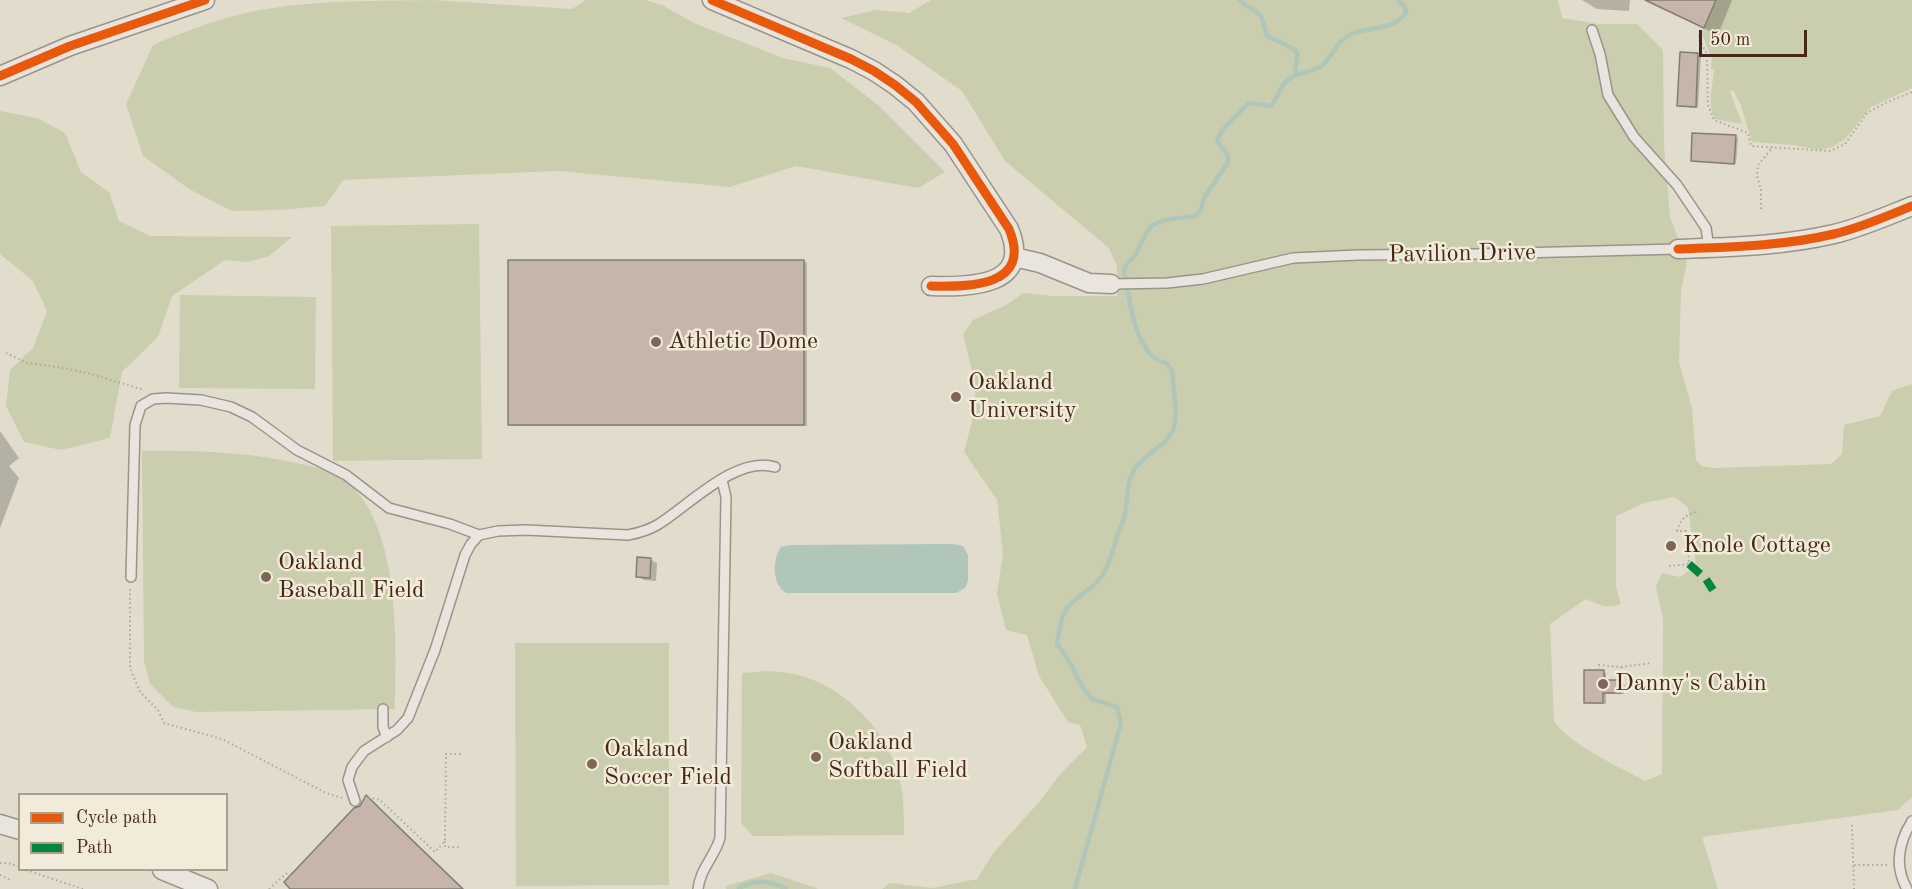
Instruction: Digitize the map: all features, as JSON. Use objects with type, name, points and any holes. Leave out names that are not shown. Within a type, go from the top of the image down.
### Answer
[{"type":"street","points":[[0,76],[70,46],[205,0]]},
{"type":"street","points":[[712,0],[851,59],[888,80],[916,102],[953,144],[1009,230],[1015,244],[1014,257],[1002,276],[991,282],[965,287],[931,286]]},
{"type":"street","name":"Pavilion Drive","points":[[1678,249],[1782,243],[1836,234],[1912,206]]},
{"type":"street","name":"Pavilion Drive","points":[[1014,257],[1040,263],[1089,284],[1111,284]]},
{"type":"street","points":[[0,824],[18,829]]},
{"type":"street","points":[[164,871],[208,889]]},
{"type":"lane","points":[[1592,30],[1600,54],[1608,95],[1634,137],[1677,186],[1706,228],[1708,248]]},
{"type":"lane","name":"Pavilion Drive","points":[[1111,284],[1167,283],[1203,279],[1293,258],[1678,249]]},
{"type":"lane","points":[[131,578],[135,425],[141,406],[153,399],[201,400],[243,412],[297,450],[346,475],[390,508],[450,524],[479,535],[498,531],[526,530],[628,535],[644,532],[705,490],[749,465],[766,464],[775,467]]},
{"type":"lane","points":[[698,889],[702,872],[716,851],[720,838],[726,497],[722,480]]},
{"type":"lane","points":[[355,801],[348,780],[352,767],[364,752],[397,730],[408,718],[435,650],[465,555],[479,535]]},
{"type":"lane","points":[[383,709],[383,727],[387,737]]},
{"type":"lane","points":[[1907,889],[1900,874],[1899,861],[1904,835],[1912,821]]},
{"type":"path","points":[[1700,26],[1699,39],[1707,54],[1708,105],[1714,120],[1748,133],[1750,146],[1830,151],[1845,144],[1868,113],[1912,92]]},
{"type":"path","points":[[1761,209],[1758,165],[1773,147]]},
{"type":"path","points":[[6,353],[27,363],[64,368],[130,385],[146,391],[153,399]]},
{"type":"path","points":[[1669,566],[1689,564],[1687,531],[1677,531],[1686,514],[1696,512]]},
{"type":"path","points":[[131,578],[130,668],[140,692],[158,710],[164,723],[222,739],[326,793],[355,801],[366,795],[381,800],[435,852],[445,841]]},
{"type":"path","points":[[1599,670],[1599,665],[1621,667],[1652,663]]},
{"type":"path","points":[[1621,667],[1628,680],[1627,686],[1621,687]]},
{"type":"path","points":[[461,847],[445,847],[445,841],[446,754],[462,754]]},
{"type":"path","points":[[1852,825],[1854,889]]},
{"type":"path","points":[[0,863],[18,866]]},
{"type":"path","points":[[1854,865],[1890,866]]},
{"type":"path","points":[[29,871],[83,889]]},
{"type":"path","points":[[269,889],[287,873],[290,876]]},
{"type":"path","points":[[0,875],[10,880]]},
{"type":"shaded area","points":[[432,0],[572,9],[586,0],[646,0],[662,5],[694,23],[783,58],[830,68],[878,105],[945,172],[918,188],[796,166],[730,187],[559,171],[343,180],[325,206],[232,211],[189,189],[143,156],[126,104],[153,45],[209,23],[267,9],[328,2]]},
{"type":"shaded area","points":[[931,0],[1558,0],[1562,18],[1598,24],[1637,24],[1663,50],[1664,145],[1670,217],[1687,262],[1681,292],[1679,362],[1692,408],[1696,460],[1702,466],[1714,468],[1831,464],[1842,454],[1844,425],[1880,416],[1892,391],[1912,384],[1912,797],[1898,810],[1702,837],[1718,889],[882,889],[890,883],[933,888],[977,879],[994,852],[1039,802],[1061,773],[1087,747],[1080,725],[1068,722],[1039,676],[1027,635],[1006,630],[997,594],[1003,553],[997,500],[964,452],[972,421],[976,387],[963,334],[973,320],[1006,305],[1023,293],[1053,296],[1117,296],[1117,266],[1109,248],[1005,161],[962,91],[898,46],[841,18],[876,10],[909,13]],"holes":[[[1674,497],[1688,507],[1696,566],[1680,577],[1662,573],[1656,586],[1663,620],[1662,774],[1645,781],[1583,747],[1571,739],[1554,721],[1550,624],[1586,599],[1603,606],[1621,604],[1616,587],[1616,516],[1644,503]]]},
{"type":"shaded area","points":[[1715,0],[1912,0],[1912,88],[1871,107],[1845,139],[1832,147],[1821,150],[1752,142],[1740,103],[1733,90],[1730,91],[1742,124],[1715,119],[1711,107],[1714,69],[1711,69],[1712,55],[1710,55],[1702,33]]},
{"type":"shaded area","points":[[0,111],[37,118],[65,133],[81,172],[109,192],[119,221],[150,236],[292,237],[269,256],[248,262],[225,260],[172,296],[158,337],[122,372],[110,438],[61,450],[24,442],[6,406],[10,370],[33,348],[47,311],[33,281],[0,254]]},
{"type":"shaded area","points":[[479,224],[482,459],[333,461],[331,226]]},
{"type":"shaded area","points":[[180,295],[316,297],[315,389],[179,388]]},
{"type":"shaded area","name":"Oakland Baseball Field","points":[[142,451],[222,453],[281,460],[331,472],[340,477],[360,496],[375,521],[385,551],[391,584],[396,651],[395,709],[196,712],[173,707],[150,684],[144,661]]},
{"type":"shaded area","points":[[953,544],[963,546],[968,555],[968,581],[965,588],[956,593],[786,593],[781,589],[776,578],[775,565],[778,552],[781,547],[790,545]]},
{"type":"shaded area","name":"Oakland Soccer Field","points":[[515,643],[669,643],[669,885],[516,886]]},
{"type":"shaded area","name":"Oakland Softball Field","points":[[767,671],[808,678],[838,693],[865,716],[886,744],[899,776],[903,798],[904,835],[753,836],[741,823],[742,673]]},
{"type":"shaded area","points":[[771,873],[818,889],[726,889],[726,886]]},
{"type":"building","points":[[1645,0],[1716,0],[1704,28]]},
{"type":"building","points":[[1680,52],[1698,53],[1696,107],[1677,106]]},
{"type":"building","points":[[1692,133],[1736,135],[1734,164],[1691,161]]},
{"type":"building","name":"Athletic Dome","points":[[508,260],[804,260],[804,425],[508,425]]},
{"type":"building","points":[[637,557],[651,558],[650,578],[636,577]]},
{"type":"building","name":"Danny's Cabin","points":[[1584,670],[1604,670],[1604,680],[1621,680],[1621,693],[1603,693],[1603,703],[1584,703]]},
{"type":"building","points":[[366,795],[463,889],[290,889],[284,882],[354,808],[360,806]]},
{"type":"waterway","points":[[1239,0],[1261,16],[1267,36],[1294,49],[1298,54],[1295,68],[1297,75]]},
{"type":"waterway","points":[[1075,889],[1121,723],[1117,707],[1092,699],[1081,685],[1057,644],[1061,624],[1068,607],[1099,580],[1106,569],[1124,517],[1132,474],[1136,467],[1169,437],[1176,417],[1172,371],[1168,364],[1152,356],[1140,338],[1130,305],[1124,272],[1126,265],[1135,256],[1146,233],[1153,225],[1164,220],[1195,216],[1200,212],[1204,198],[1228,162],[1226,153],[1217,141],[1221,132],[1248,103],[1271,106],[1288,80],[1323,65],[1346,37],[1395,23],[1401,19],[1406,13],[1405,7],[1398,0]]},
{"type":"waterway","points":[[739,888],[751,883],[762,882],[786,889]]},
{"type":"marked path","points":[[1689,564],[1706,579],[1713,590]]},
{"type":"cycle path","points":[[0,76],[70,46],[205,0]]},
{"type":"cycle path","points":[[712,0],[874,71],[916,102],[953,144],[1009,229],[1014,248],[1012,263],[1005,273],[979,284],[931,286]]},
{"type":"cycle path","points":[[1678,249],[1756,245],[1815,238],[1873,222],[1912,206]]},
{"type":"place","name":"Athletic Dome","points":[[656,342]]},
{"type":"place","name":"Oakland University","points":[[956,397]]},
{"type":"place","name":"Knole Cottage","points":[[1671,546]]},
{"type":"place","name":"Oakland Baseball Field","points":[[266,577]]},
{"type":"place","name":"Danny's Cabin","points":[[1603,684]]},
{"type":"place","name":"Oakland Softball Field","points":[[816,757]]},
{"type":"place","name":"Oakland Soccer Field","points":[[592,764]]}]
